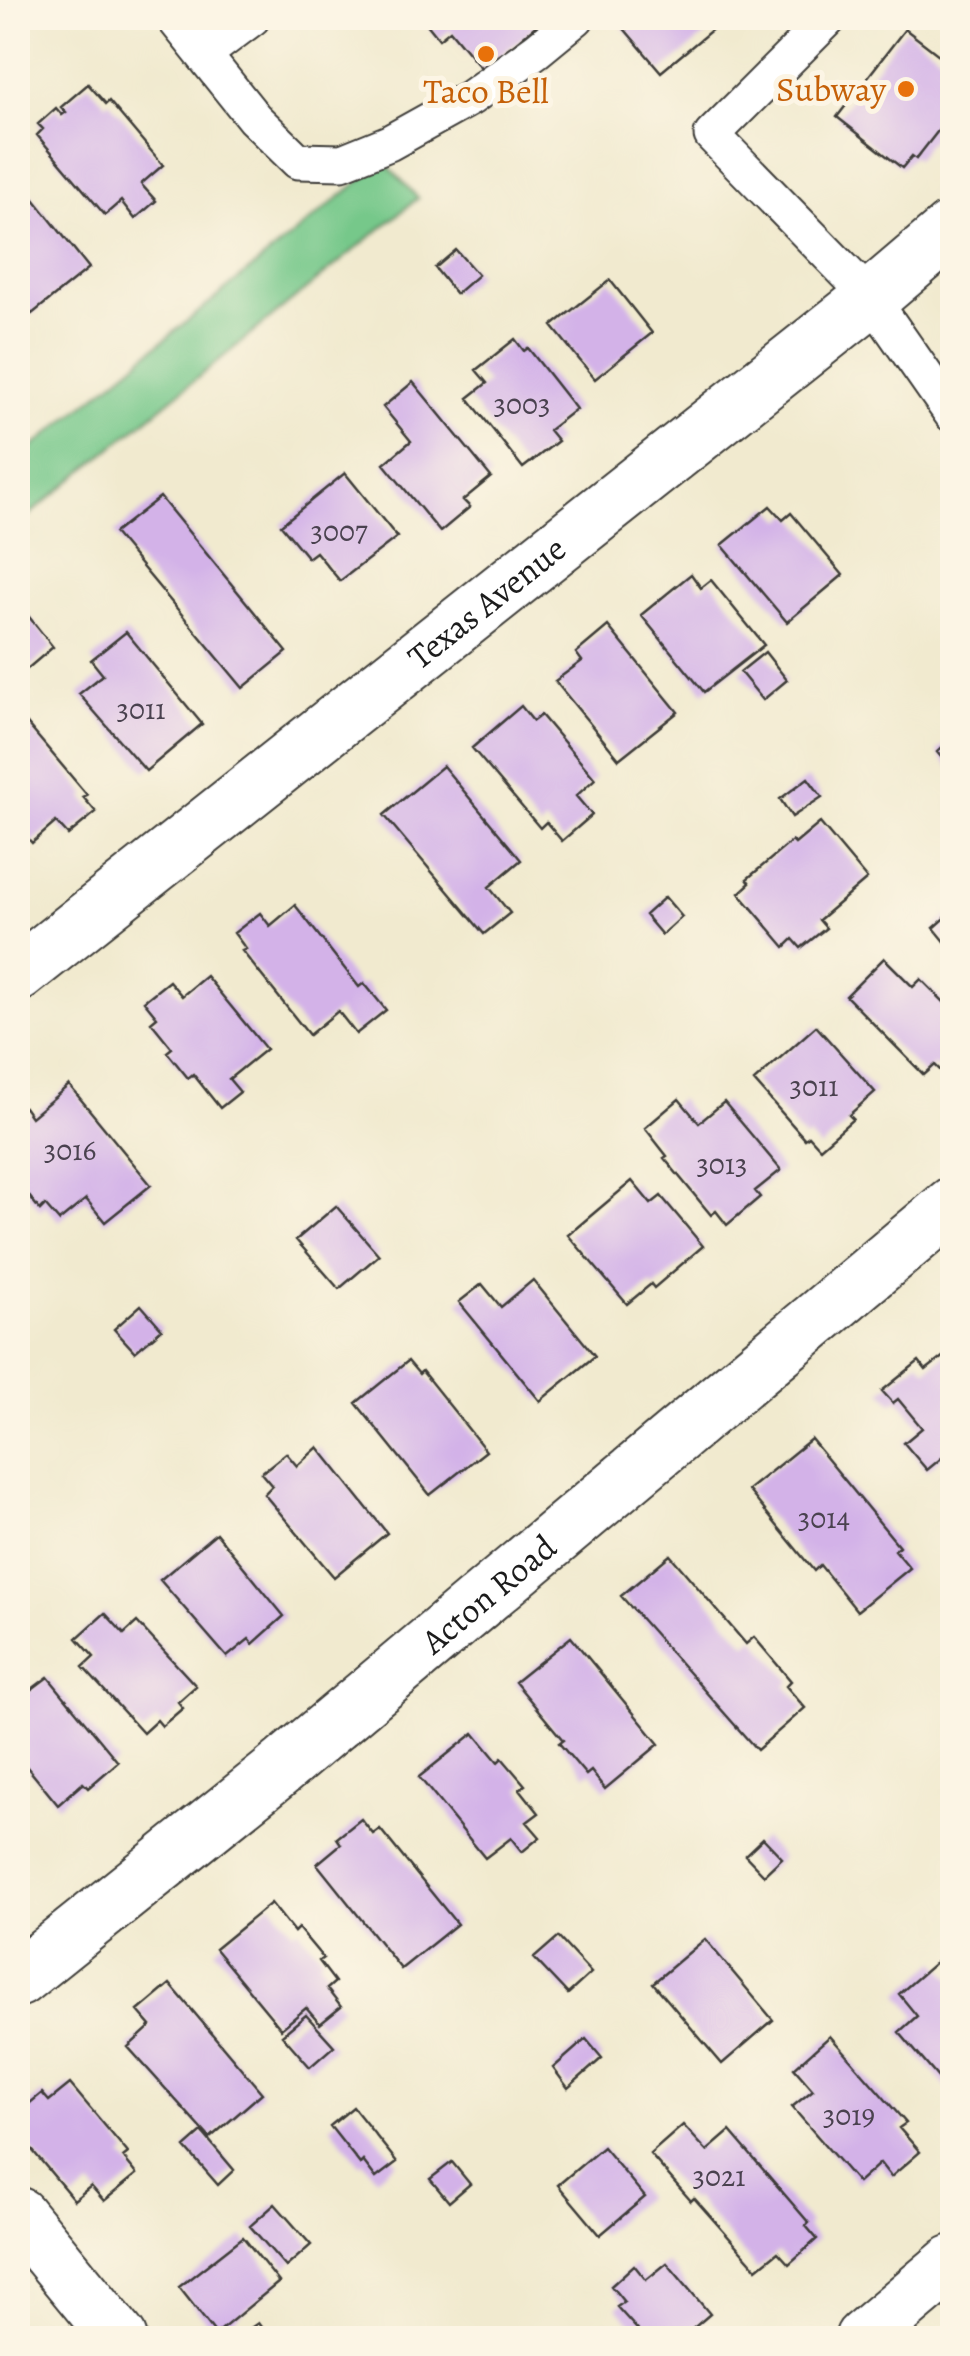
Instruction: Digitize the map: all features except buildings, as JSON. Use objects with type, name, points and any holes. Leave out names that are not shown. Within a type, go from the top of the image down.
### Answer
[{"type":"street","name":"Texas Avenue","points":[[18,974],[871,298],[952,229]]},
{"type":"street","name":"Acton Road","points":[[18,1979],[274,1774],[952,1205]]},
{"type":"street","points":[[18,2215],[119,2338]]},
{"type":"street","points":[[863,2338],[952,2263]]},
{"type":"lane","points":[[174,18],[254,118],[298,162],[342,162],[389,143],[470,98],[576,18]]},
{"type":"lane","points":[[204,54],[252,18]]},
{"type":"lane","points":[[828,18],[712,134],[871,298],[952,414]]},
{"type":"green space","points":[[384,161],[418,198],[18,524],[18,459]]},
{"type":"place","name":"Taco Bell","points":[[486,54]]},
{"type":"place","name":"Subway","points":[[906,89]]}]
